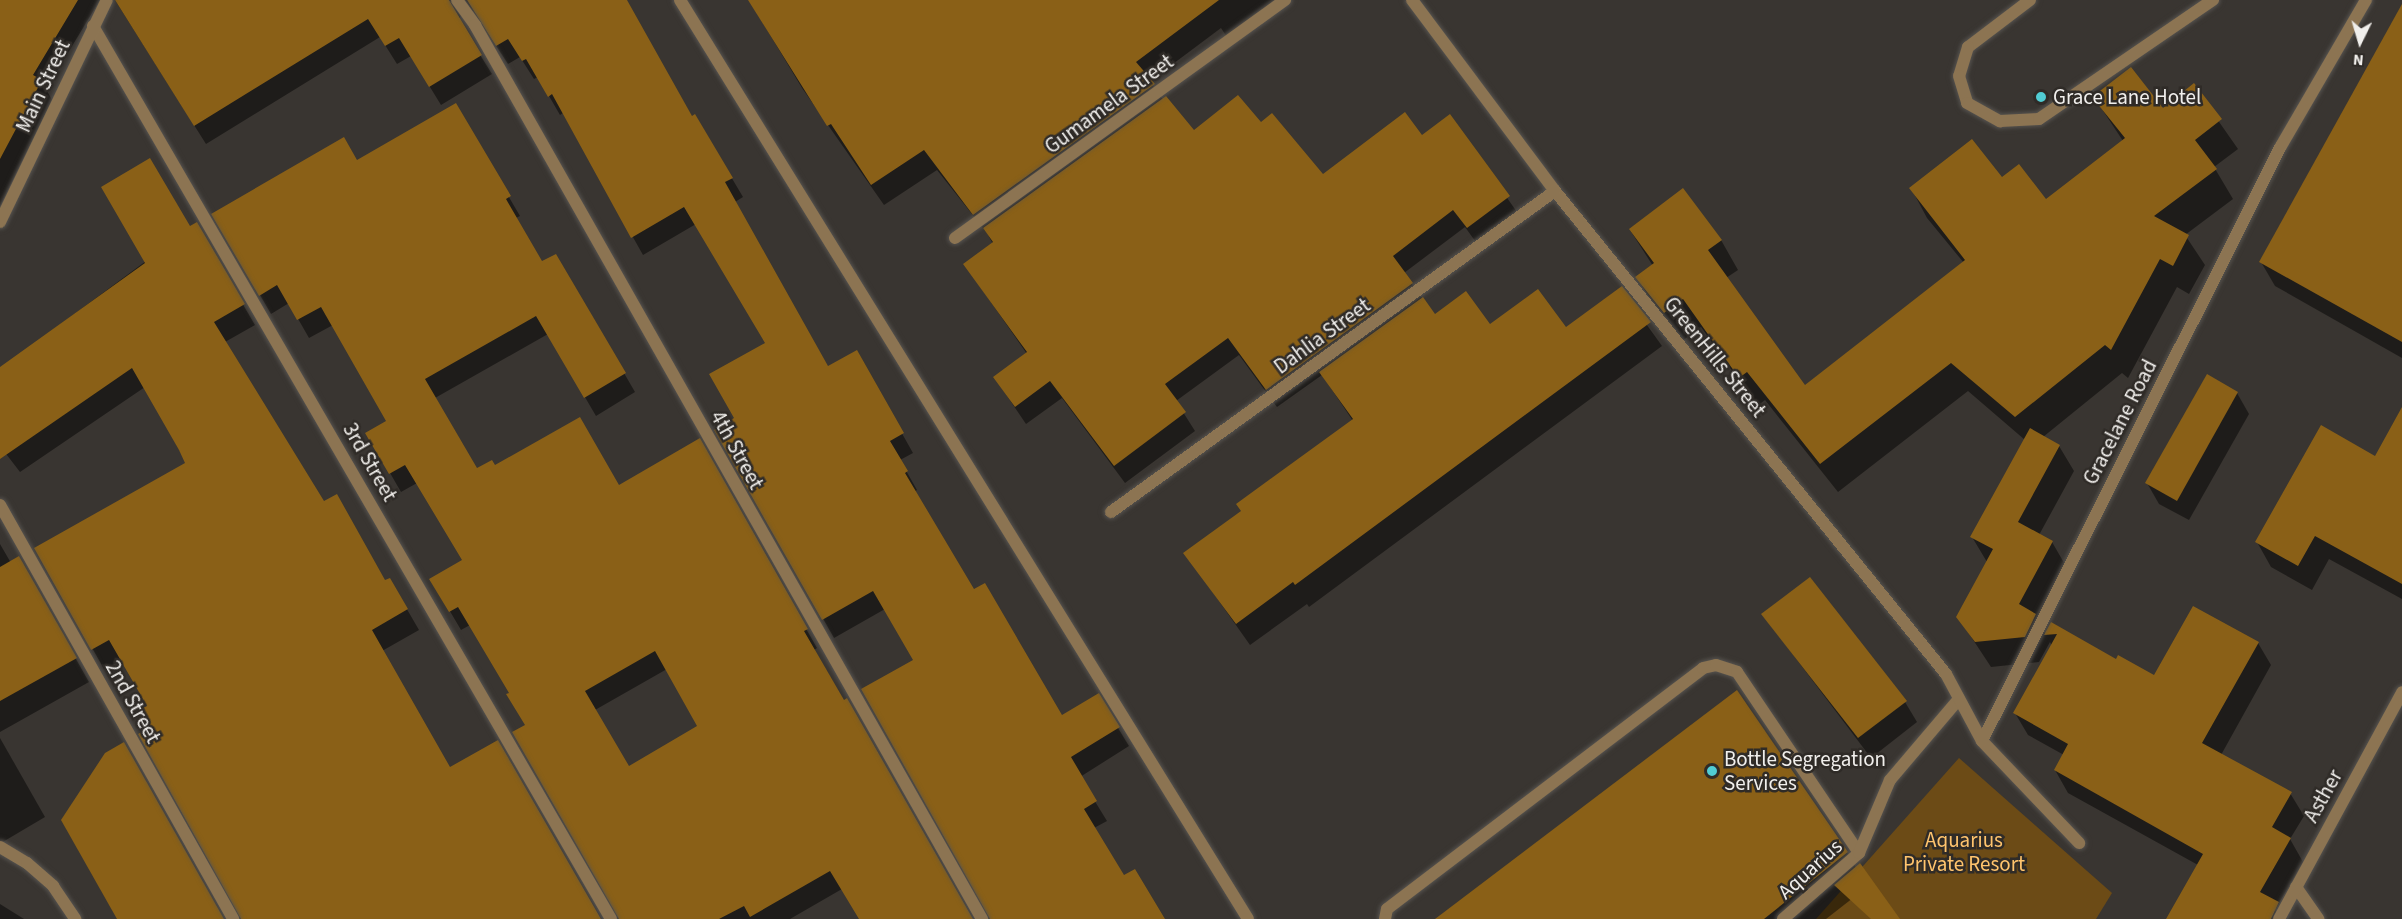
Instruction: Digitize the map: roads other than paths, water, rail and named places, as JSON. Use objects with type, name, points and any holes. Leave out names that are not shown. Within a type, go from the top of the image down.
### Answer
[{"type":"street","name":"Main Street","points":[[0,222],[107,0]]},
{"type":"street","name":"4th Street","points":[[457,0],[475,25],[982,919]]},
{"type":"street","points":[[680,0],[1248,919]]},
{"type":"street","name":"Gumamela Street","points":[[955,238],[1285,0]]},
{"type":"street","name":"GreenHills Street","points":[[1412,0],[1555,191],[1946,674],[1982,741]]},
{"type":"street","points":[[2030,0],[1968,47],[1959,76],[1967,103],[2000,121],[2039,118],[2213,0]]},
{"type":"street","name":"Gracelane Road","points":[[1982,741],[2281,146],[2366,0]]},
{"type":"street","name":"3rd Street","points":[[93,26],[611,919]]},
{"type":"street","name":"Dahlia Street","points":[[1111,512],[1555,191]]},
{"type":"street","name":"2nd Street","points":[[0,505],[233,919]]},
{"type":"street","points":[[1385,919],[1387,909],[1702,668],[1716,665],[1737,672],[1859,853]]},
{"type":"street","name":"Asther","points":[[2279,919],[2402,692]]},
{"type":"street","name":"Aquarius","points":[[1783,919],[1859,853],[1890,780],[1959,699]]},
{"type":"street","points":[[1982,741],[2079,843]]},
{"type":"street","points":[[0,848],[27,863],[53,886],[75,919]]},
{"type":"street","points":[[2296,887],[2318,919]]},
{"type":"place","name":"Grace Lane Hotel","points":[[2041,97]]},
{"type":"place","name":"Bottle Segregation Services","points":[[1712,771]]},
{"type":"park label","name":"Aquarius Private Resort","points":[[1964,852]]}]
